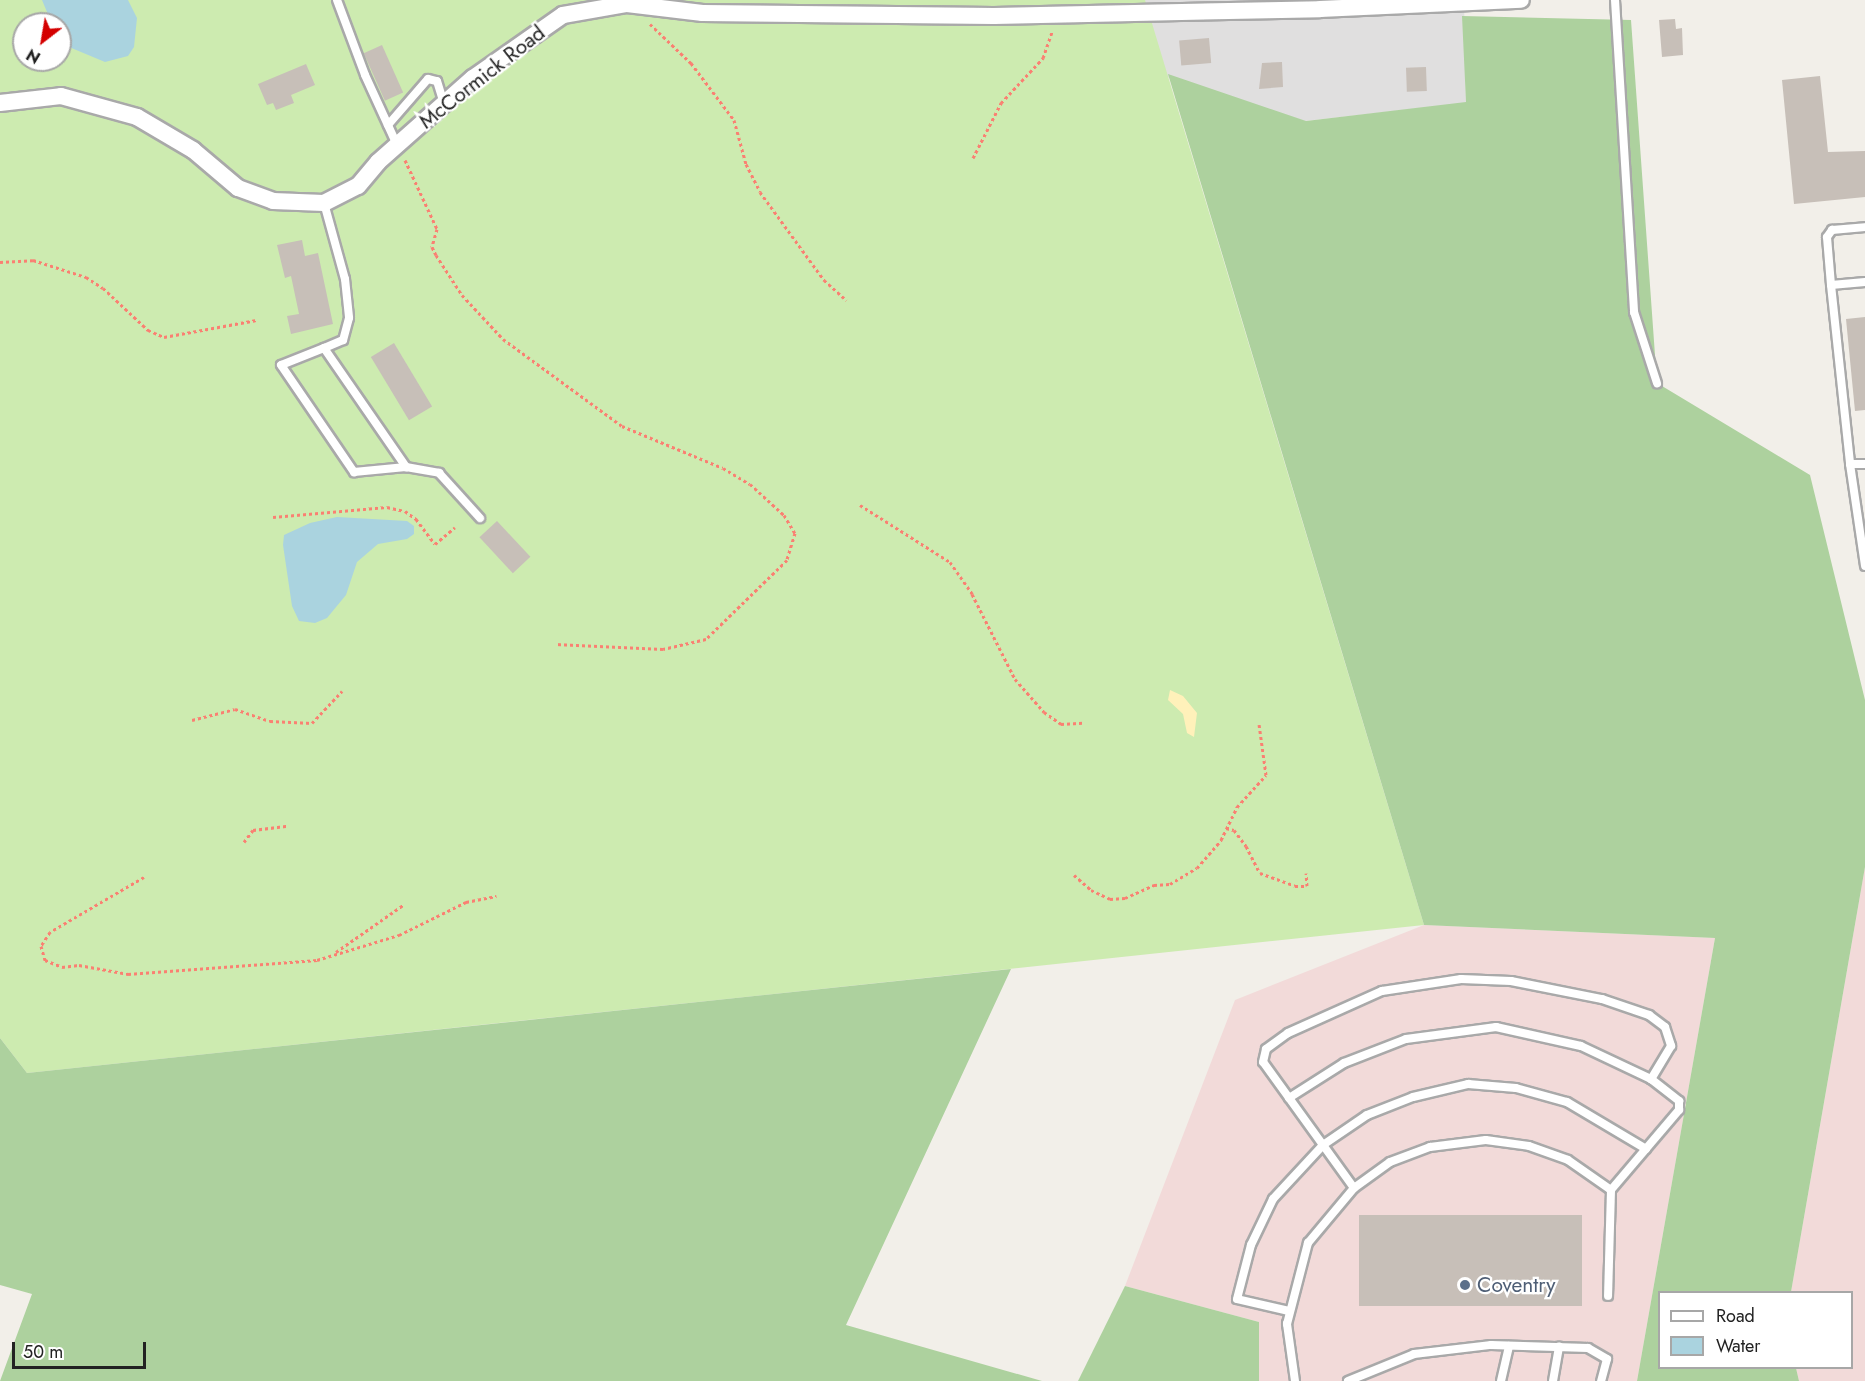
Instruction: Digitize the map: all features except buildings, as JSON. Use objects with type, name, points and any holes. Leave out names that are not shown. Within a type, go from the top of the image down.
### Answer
[{"type":"street","name":"McCormick Road","points":[[324,204],[358,186],[398,145],[473,78],[563,15],[627,4],[702,13],[1056,13],[1521,0]]},
{"type":"street","points":[[0,103],[61,96],[137,117],[193,150],[238,188],[273,201],[324,204]]},
{"type":"lane","points":[[338,0],[365,75],[398,145]]},
{"type":"lane","points":[[1615,0],[1634,312],[1657,383]]},
{"type":"lane","points":[[388,125],[428,79],[436,81],[444,104]]},
{"type":"lane","points":[[324,204],[345,279],[349,318],[343,340],[280,365],[354,472],[406,467],[439,473],[480,518]]},
{"type":"lane","points":[[1865,227],[1832,230],[1827,237],[1830,285],[1850,464],[1865,566]]},
{"type":"lane","points":[[1830,285],[1865,282]]},
{"type":"lane","points":[[324,348],[406,467]]},
{"type":"lane","points":[[1850,464],[1865,464]]},
{"type":"lane","points":[[1354,1188],[1263,1062],[1266,1049],[1288,1033],[1382,991],[1461,979],[1511,981],[1602,999],[1649,1015],[1665,1027],[1671,1046],[1651,1079]]},
{"type":"lane","points":[[1289,1098],[1344,1064],[1406,1040],[1496,1028],[1581,1046],[1651,1079],[1679,1101],[1679,1110],[1611,1190],[1608,1296]]},
{"type":"lane","points":[[1289,1311],[1237,1299],[1251,1245],[1273,1200],[1323,1145],[1367,1115],[1413,1097],[1468,1084],[1516,1088],[1567,1102],[1646,1149]]},
{"type":"lane","points":[[1295,1381],[1288,1353],[1289,1311],[1308,1243],[1354,1188],[1390,1162],[1430,1147],[1486,1140],[1529,1146],[1568,1160],[1611,1190]]},
{"type":"lane","points":[[1501,1381],[1509,1346]]},
{"type":"lane","points":[[1348,1381],[1414,1354],[1509,1346],[1588,1347],[1607,1359],[1601,1381]]},
{"type":"lane","points":[[1553,1381],[1559,1347]]},
{"type":"path","points":[[643,6],[650,26],[691,63],[734,120],[746,164],[760,192],[824,280],[846,300]]},
{"type":"path","points":[[973,158],[1001,103],[1043,58],[1056,13]]},
{"type":"path","points":[[398,145],[437,229],[432,247],[436,255],[462,296],[503,339],[622,426],[723,468],[750,484],[784,515],[795,533],[787,561],[706,639],[663,649],[555,644]]},
{"type":"path","points":[[0,262],[33,260],[78,274],[103,288],[148,330],[164,337],[257,320]]},
{"type":"path","points":[[860,505],[950,561],[968,586],[1015,679],[1044,712],[1061,724],[1083,723]]},
{"type":"path","points":[[273,517],[387,507],[405,511],[416,519],[435,544],[455,527]]},
{"type":"path","points":[[192,720],[235,709],[270,721],[312,723],[342,691]]},
{"type":"path","points":[[1074,875],[1091,890],[1110,899],[1125,898],[1154,885],[1170,884],[1210,856],[1238,807],[1266,776],[1259,724]]},
{"type":"path","points":[[244,842],[253,830],[288,826]]},
{"type":"path","points":[[1226,828],[1234,830],[1246,846],[1260,873],[1294,886],[1307,886],[1306,873]]},
{"type":"path","points":[[144,877],[50,932],[41,946],[45,960],[62,967],[79,965],[128,974],[301,961],[330,956],[403,905]]},
{"type":"path","points":[[301,961],[373,944],[466,902],[496,896]]},
{"type":"shaded area","points":[[1143,0],[1464,0],[1466,103],[1305,121],[1166,77]]},
{"type":"shaded area","points":[[1865,867],[1865,1381],[1799,1381],[1796,1369],[1853,1369],[1853,1291],[1791,1291]]},
{"type":"shaded area","points":[[1424,925],[1715,938],[1637,1381],[1259,1381],[1259,1322],[1125,1286],[1235,1000]]},
{"type":"green space","points":[[0,0],[1145,0],[1424,925],[27,1073],[0,1038]]},
{"type":"green space","points":[[1462,16],[1631,20],[1657,383],[1810,475],[1865,700],[1865,867],[1791,1291],[1658,1291],[1658,1369],[1796,1369],[1799,1381],[1637,1381],[1715,938],[1424,925],[1168,74],[1306,121],[1466,102]]},
{"type":"green space","points":[[1011,969],[846,1325],[1042,1381],[0,1381],[32,1294],[0,1285],[0,1038],[27,1073]]},
{"type":"green space","points":[[1125,1286],[1259,1322],[1259,1381],[1078,1381]]},
{"type":"sand","points":[[1170,690],[1183,696],[1197,713],[1194,737],[1187,733],[1183,714],[1168,700]]},
{"type":"water","points":[[42,0],[128,0],[137,18],[134,47],[128,56],[105,62],[72,48],[72,12],[47,12]]},
{"type":"water","points":[[337,517],[407,521],[414,526],[414,534],[407,539],[378,544],[357,562],[346,595],[327,618],[315,623],[299,621],[292,606],[283,545],[284,535],[310,523]]},
{"type":"place","name":"Coventry","points":[[1465,1285]]}]
